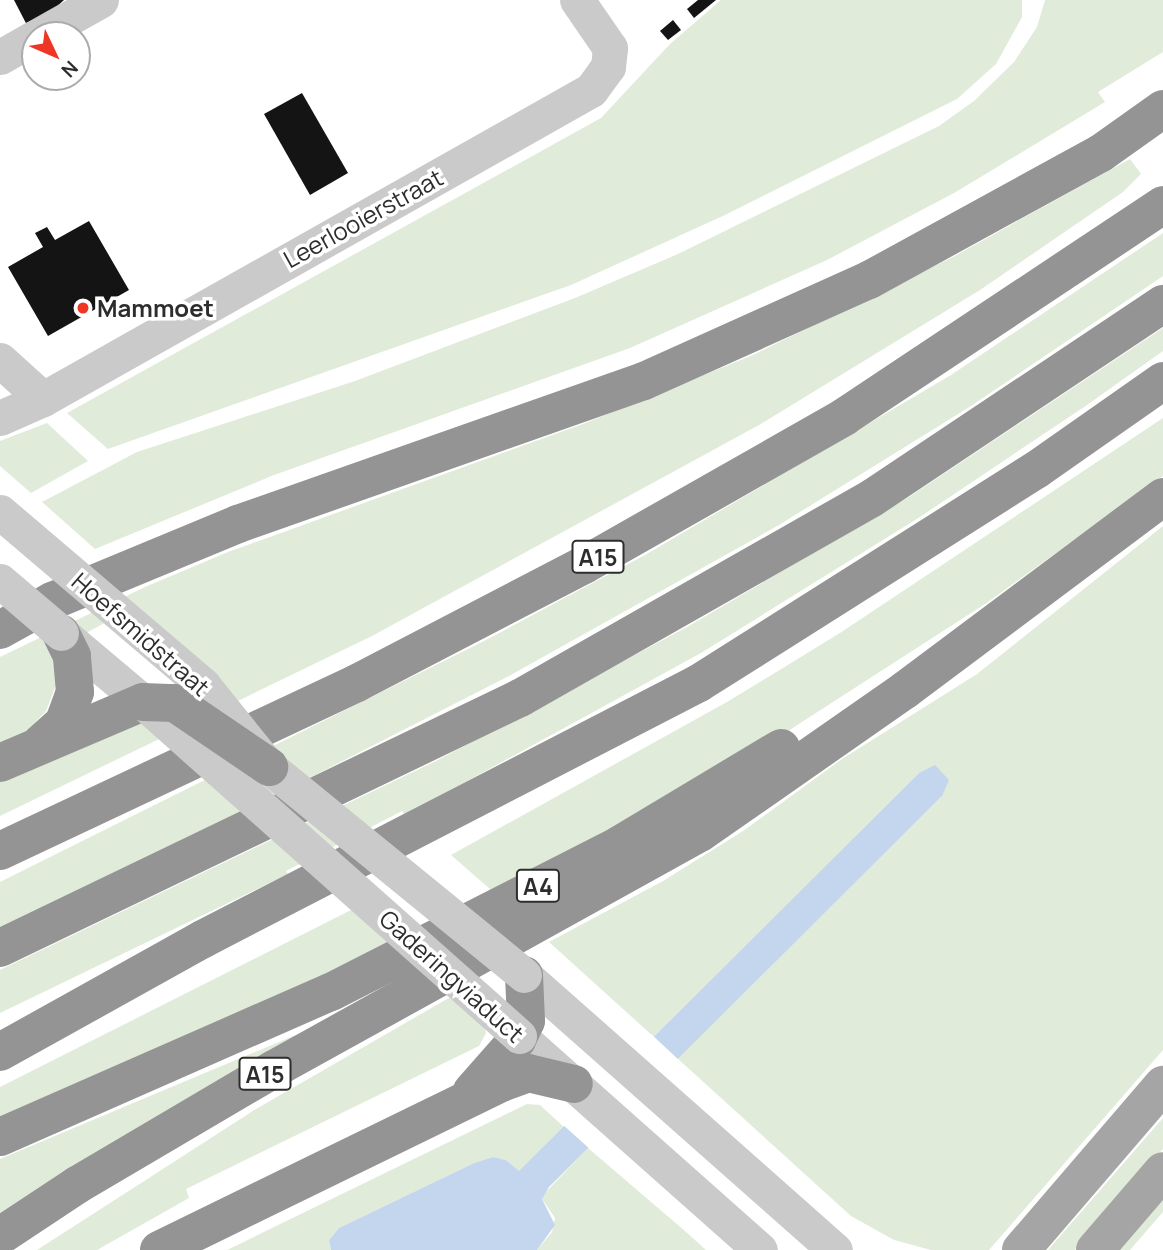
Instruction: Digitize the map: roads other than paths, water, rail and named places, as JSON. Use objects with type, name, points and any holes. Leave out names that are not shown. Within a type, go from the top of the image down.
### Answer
[{"type":"highway","points":[[0,630],[52,601],[238,523],[644,381],[719,348],[869,280],[1101,153],[1163,109]]},
{"type":"highway","name":"A15","points":[[0,851],[356,683],[584,565],[844,417],[1163,205]]},
{"type":"highway","points":[[0,948],[520,698],[872,498],[1163,304]]},
{"type":"highway","points":[[0,1052],[203,939],[699,683],[1036,470],[1163,381]]},
{"type":"highway","name":"A15","points":[[0,1236],[77,1185],[274,1069],[700,833],[1163,497]]},
{"type":"highway","name":"A4","points":[[0,1137],[331,992],[620,845],[1048,583]]},
{"type":"highway","points":[[35,749],[71,709],[72,656],[61,633]]},
{"type":"highway","points":[[0,763],[143,702],[175,703],[269,767]]},
{"type":"highway","points":[[0,1027],[203,939]]},
{"type":"highway","points":[[462,1103],[519,1036],[527,1012],[524,975]]},
{"type":"highway","points":[[159,1250],[528,1073],[575,1084]]},
{"type":"main road","points":[[1021,1250],[1163,1085]]},
{"type":"main road","points":[[1095,1250],[1163,1171]]},
{"type":"street","points":[[16,46],[102,0]]},
{"type":"street","name":"Leerlooierstraat","points":[[0,418],[43,399],[591,90],[608,67],[610,48],[577,0]]},
{"type":"street","points":[[0,360],[43,399]]},
{"type":"street","name":"Hoefsmidstraat","points":[[0,512],[203,685],[269,767]]},
{"type":"street","name":"Hoefsmidstraat","points":[[0,581],[143,702]]},
{"type":"street","name":"Gaderingviaduct","points":[[143,702],[760,1250]]},
{"type":"street","name":"Gaderingviaduct","points":[[269,767],[524,975],[835,1250]]},
{"type":"water","points":[[935,765],[949,780],[942,796],[549,1187],[542,1199],[555,1225],[537,1250],[331,1250],[329,1240],[339,1228],[474,1163],[493,1157],[506,1160],[519,1171],[919,773]]},
{"type":"place","name":"Mammoet","points":[[83,308]]}]
